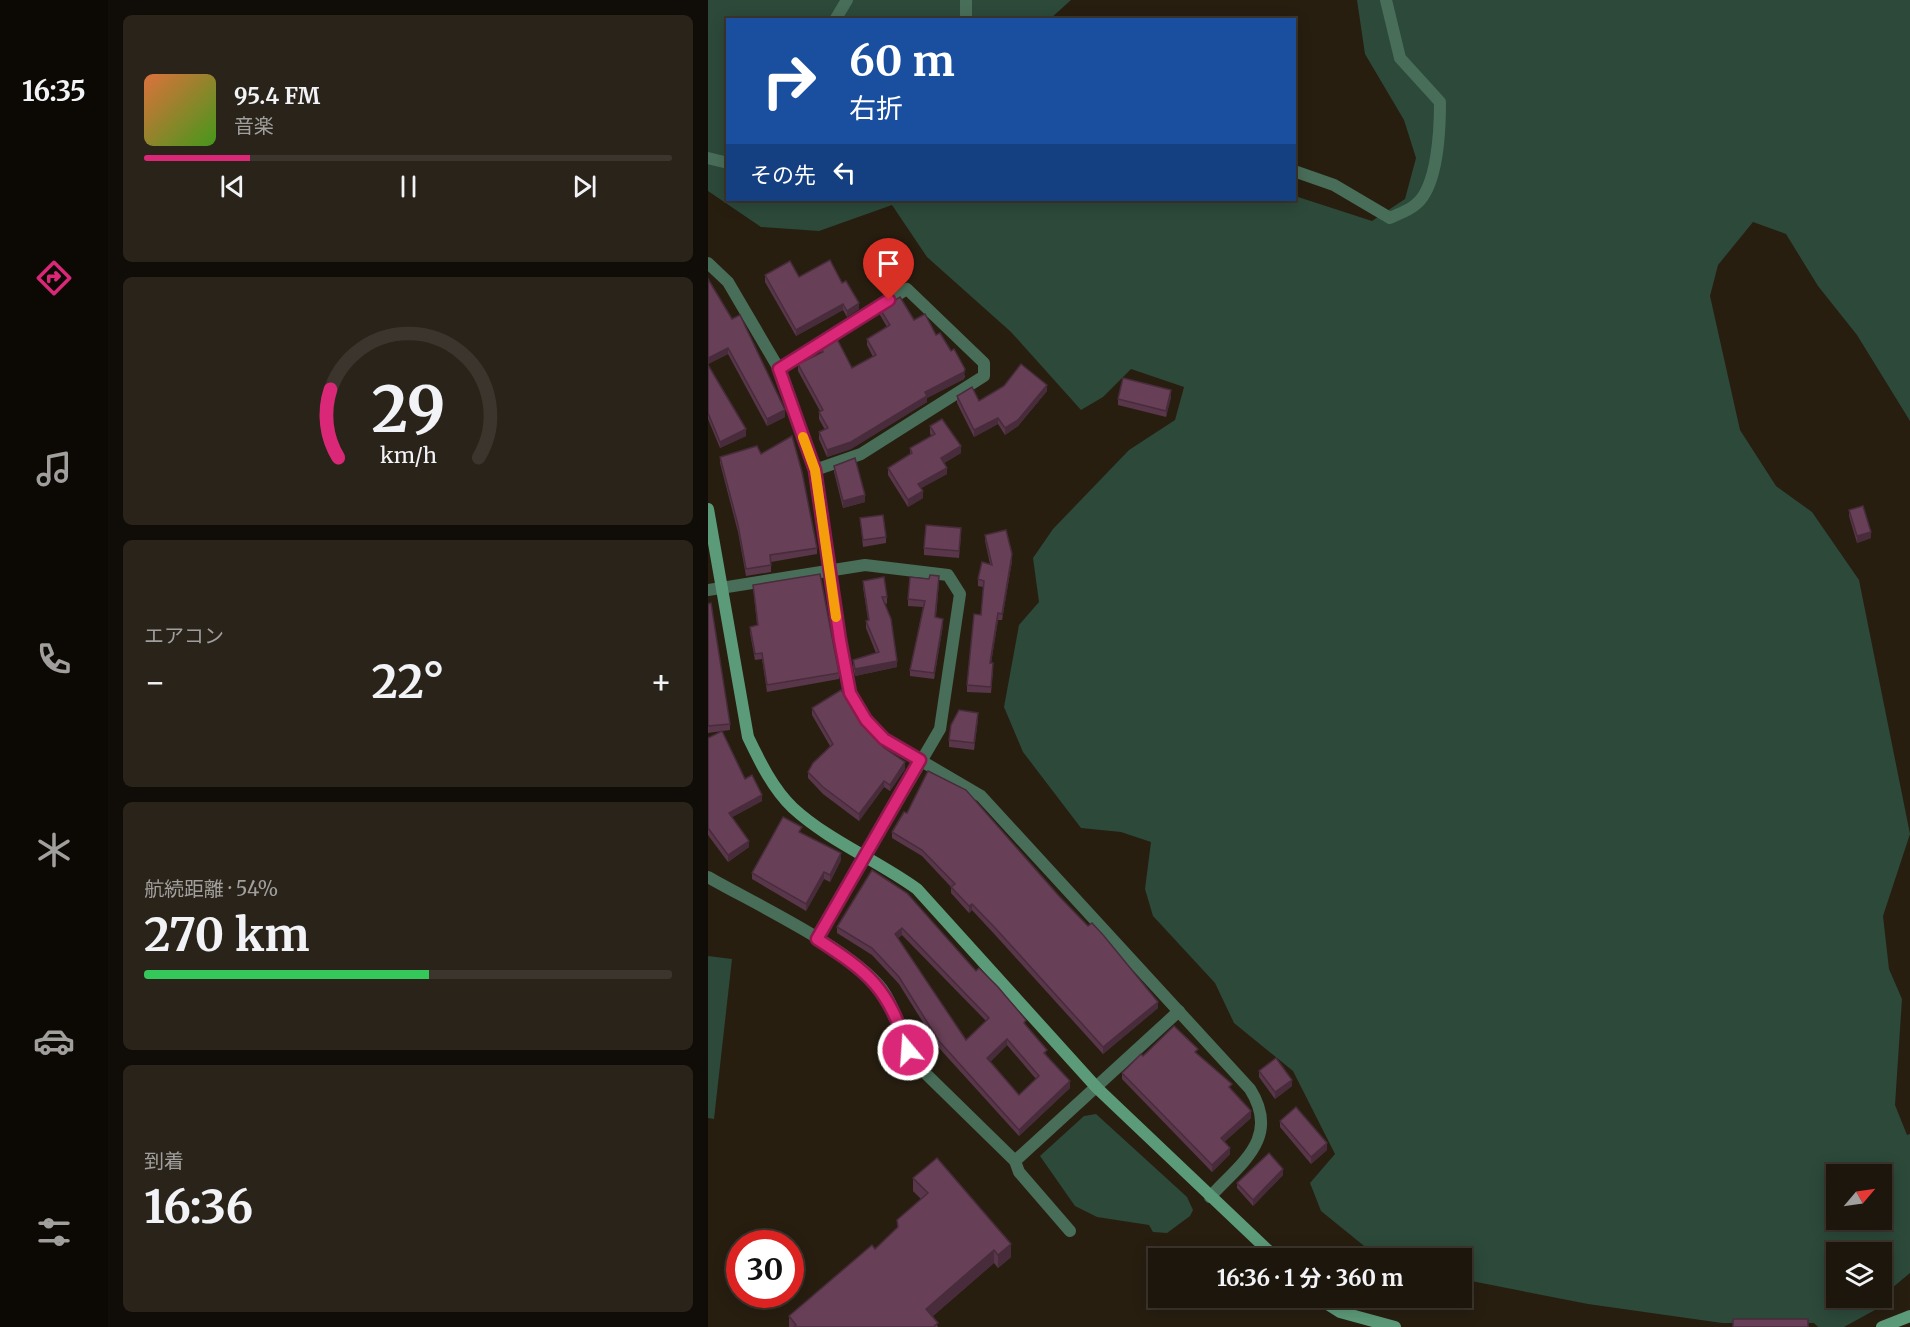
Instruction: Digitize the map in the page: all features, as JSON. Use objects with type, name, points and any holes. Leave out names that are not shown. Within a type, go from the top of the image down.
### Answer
[{"type":"street","points":[[836,18],[847,0]]},
{"type":"street","points":[[966,0],[966,18]]},
{"type":"street","points":[[1296,172],[1334,185],[1390,218],[1417,205],[1427,189],[1436,156],[1440,102],[1400,58],[1386,0]]},
{"type":"street","points":[[708,159],[726,164]]},
{"type":"street","points":[[708,263],[728,282],[779,369],[815,470],[850,693],[866,720],[884,739],[981,796],[1250,1089],[1261,1106],[1263,1125],[1255,1147],[1210,1197]]},
{"type":"street","points":[[779,369],[907,289],[984,363],[984,376],[861,454],[815,470]]},
{"type":"street","points":[[708,509],[748,737],[764,770],[792,807],[821,830],[867,856],[917,889],[1097,1088],[1265,1248]]},
{"type":"street","points":[[708,590],[865,565],[948,575],[960,594],[940,729],[817,939]]},
{"type":"street","points":[[708,877],[817,939],[859,967],[882,990],[898,1021],[908,1050],[920,1068],[1015,1161],[1019,1172],[1070,1231]]},
{"type":"street","points":[[1015,1161],[1179,1011]]},
{"type":"street","points":[[1334,1308],[1340,1312],[1395,1327]]},
{"type":"street","points":[[1882,1327],[1910,1316]]},
{"type":"green space","points":[[708,0],[1071,0],[1051,18],[726,18],[726,201],[1296,201],[1296,196],[1372,221],[1405,199],[1416,158],[1404,120],[1365,54],[1357,0],[1910,0],[1910,421],[1857,335],[1818,286],[1786,234],[1753,222],[1718,265],[1710,296],[1740,430],[1776,486],[1812,512],[1859,580],[1910,834],[1883,916],[1889,969],[1902,999],[1895,1105],[1907,1135],[1910,1134],[1910,1273],[1892,1288],[1892,1242],[1826,1242],[1826,1308],[1879,1308],[1844,1327],[1818,1327],[1814,1323],[1722,1323],[1588,1304],[1472,1281],[1472,1248],[1367,1248],[1321,1211],[1310,1183],[1335,1154],[1293,1071],[1234,1023],[1215,983],[1153,916],[1145,889],[1151,842],[1121,832],[1081,828],[1023,752],[1004,707],[1019,625],[1039,602],[1033,558],[1053,529],[1129,450],[1175,420],[1184,387],[1131,369],[1103,397],[1081,410],[1011,332],[927,257],[892,205],[819,231],[761,227],[708,191]]},
{"type":"green space","points":[[708,956],[732,959],[714,1119],[708,1118]]},
{"type":"green space","points":[[1096,1114],[1187,1197],[1193,1210],[1190,1216],[1167,1233],[1153,1232],[1149,1225],[1097,1217],[1075,1206],[1040,1156],[1084,1116]]},
{"type":"building","points":[[830,260],[842,283],[846,281],[859,303],[847,311],[843,304],[796,330],[765,275],[790,261],[799,277]]},
{"type":"building","points":[[708,279],[732,319],[740,315],[785,410],[767,419],[728,348],[708,358]]},
{"type":"building","points":[[900,297],[914,320],[925,314],[936,335],[940,333],[951,351],[954,349],[965,369],[964,372],[925,392],[927,396],[851,442],[827,450],[819,432],[828,428],[819,412],[823,410],[798,364],[823,352],[821,347],[837,339],[852,368],[876,355],[867,339],[890,325],[880,309]]},
{"type":"building","points":[[1021,364],[1047,385],[1018,420],[1005,428],[998,418],[974,430],[957,396],[972,387],[979,401],[1004,386]]},
{"type":"building","points":[[708,365],[746,429],[720,442],[708,413]]},
{"type":"building","points":[[1123,378],[1171,390],[1166,411],[1118,399]]},
{"type":"building","points":[[942,419],[961,446],[941,458],[947,468],[918,484],[923,491],[908,500],[888,468],[912,453],[910,448],[935,434],[930,426]]},
{"type":"building","points":[[792,436],[802,472],[817,548],[770,555],[771,565],[746,569],[738,525],[720,457],[757,446],[761,454]]},
{"type":"building","points":[[855,458],[865,495],[843,501],[834,466]]},
{"type":"building","points":[[1863,506],[1871,532],[1857,536],[1849,510]]},
{"type":"building","points":[[883,515],[886,537],[863,540],[860,518]]},
{"type":"building","points":[[926,525],[961,528],[959,551],[924,548]]},
{"type":"building","points":[[1006,530],[1012,554],[1002,614],[998,613],[990,663],[993,663],[991,687],[967,685],[974,614],[981,615],[984,581],[978,579],[982,562],[992,565],[985,535]]},
{"type":"building","points":[[820,574],[839,673],[767,685],[762,653],[755,654],[750,627],[758,625],[753,585]]},
{"type":"building","points":[[930,575],[939,576],[935,617],[943,619],[934,673],[910,670],[925,601],[908,599],[910,577],[929,579]]},
{"type":"building","points":[[884,577],[887,597],[882,597],[891,619],[897,661],[855,669],[853,660],[879,652],[866,621],[869,620],[863,581]]},
{"type":"building","points":[[711,603],[730,724],[708,726],[708,604]]},
{"type":"building","points":[[841,690],[883,747],[905,762],[890,785],[884,781],[859,814],[823,787],[808,772],[813,763],[833,744],[812,708]]},
{"type":"building","points":[[959,710],[978,713],[974,743],[949,740],[951,725]]},
{"type":"building","points":[[722,731],[745,779],[752,775],[762,795],[729,813],[749,841],[728,855],[708,828],[708,738]]},
{"type":"building","points":[[928,771],[966,790],[1059,896],[1088,926],[1092,923],[1104,936],[1158,1002],[1103,1047],[997,930],[972,904],[969,906],[951,887],[955,884],[922,850],[892,832],[904,812],[907,813]]},
{"type":"building","points":[[783,817],[802,827],[799,832],[841,853],[830,875],[824,872],[806,904],[752,873]]},
{"type":"building","points":[[872,870],[907,893],[976,971],[979,968],[998,987],[1026,1020],[1024,1023],[1047,1050],[1044,1053],[1070,1081],[1019,1130],[939,1041],[899,977],[872,948],[837,927]],"holes":[[[902,928],[989,1018],[966,1040],[895,934]],[[1007,1039],[1039,1076],[1019,1095],[987,1058]]]},
{"type":"building","points":[[1174,1026],[1198,1049],[1195,1052],[1232,1084],[1229,1087],[1251,1111],[1221,1138],[1230,1148],[1212,1165],[1122,1073]]},
{"type":"building","points":[[1276,1058],[1292,1080],[1275,1092],[1259,1071]]},
{"type":"building","points":[[1296,1107],[1327,1143],[1311,1157],[1280,1121]]},
{"type":"building","points":[[1269,1153],[1283,1169],[1253,1200],[1237,1183]]},
{"type":"building","points":[[937,1158],[1011,1244],[998,1255],[994,1250],[926,1309],[938,1323],[933,1327],[794,1327],[796,1325],[789,1316],[798,1308],[804,1308],[804,1303],[872,1245],[875,1249],[898,1227],[897,1220],[928,1193],[913,1178]]},
{"type":"building","points":[[1733,1319],[1808,1319],[1808,1327],[1733,1327]]},
{"type":"slow traffic","points":[[803,437],[815,470],[836,617]]},
{"type":"route","points":[[889,300],[779,369],[815,470],[850,693],[866,720],[884,739],[920,760],[867,856],[817,939],[859,967],[882,990],[898,1021],[908,1050]]}]
